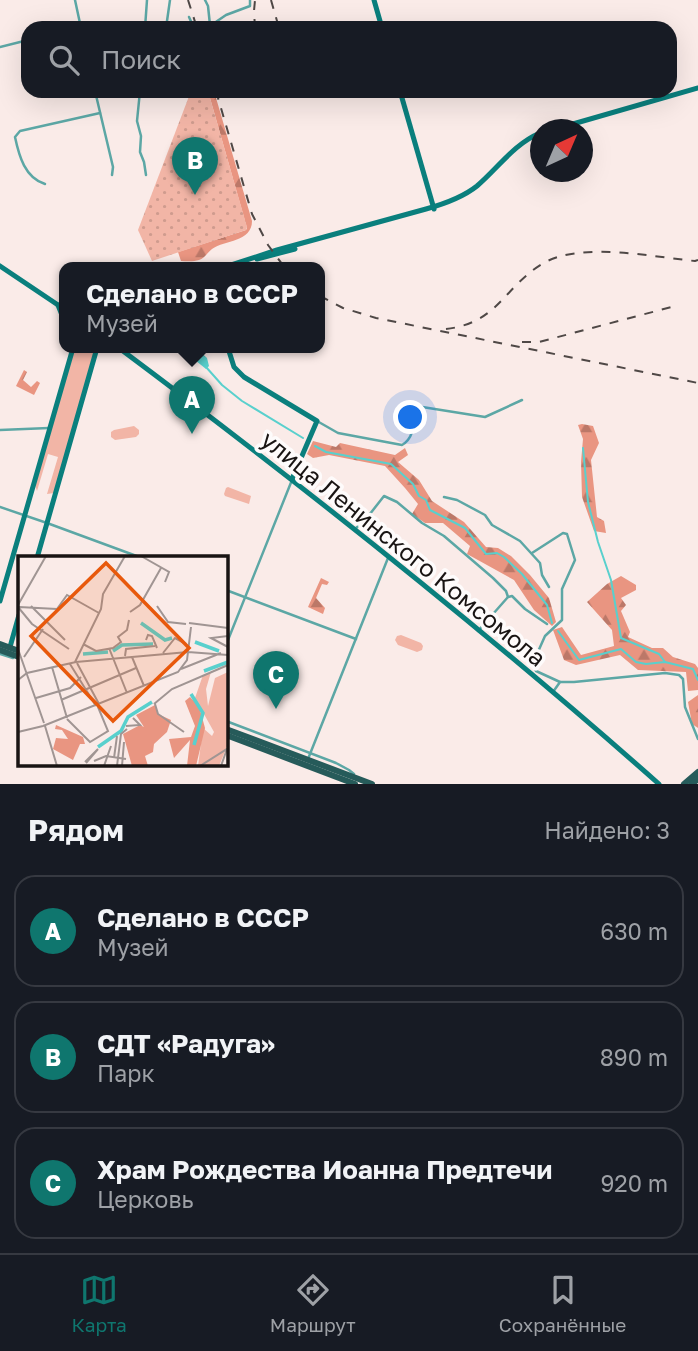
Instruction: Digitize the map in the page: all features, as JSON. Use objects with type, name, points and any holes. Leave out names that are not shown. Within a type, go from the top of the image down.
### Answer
[{"type":"main road","points":[[374,0],[380,21]]},
{"type":"main road","points":[[677,95],[698,89]]},
{"type":"main road","points":[[402,98],[434,208]]},
{"type":"main road","points":[[593,119],[667,98]]},
{"type":"main road","points":[[239,262],[452,203],[473,191],[530,141]]},
{"type":"main road","points":[[249,262],[334,236]]},
{"type":"main road","points":[[0,266],[58,305]]},
{"type":"main road","points":[[0,601],[72,353]]},
{"type":"main road","points":[[38,556],[96,353]]},
{"type":"main road","name":"улица Ленинского Комсомола","points":[[126,353],[355,529],[554,692],[659,784]]},
{"type":"main road","points":[[230,353],[234,367],[244,377],[317,421],[292,479]]},
{"type":"main road","points":[[4,651],[18,617]]},
{"type":"main road","points":[[0,644],[4,651]]},
{"type":"main road","points":[[228,730],[309,757],[357,781]]},
{"type":"main road","points":[[228,736],[372,784]]},
{"type":"main road","points":[[645,771],[651,784]]},
{"type":"main road","points":[[684,784],[694,781],[698,772]]},
{"type":"street","points":[[75,0],[80,21]]},
{"type":"street","points":[[146,21],[147,0]]},
{"type":"street","points":[[167,21],[170,0]]},
{"type":"street","points":[[205,0],[209,21]]},
{"type":"street","points":[[217,21],[250,6],[250,0]]},
{"type":"street","points":[[189,17],[191,21]]},
{"type":"street","points":[[0,47],[21,42]]},
{"type":"street","points":[[97,98],[113,167],[112,175]]},
{"type":"street","points":[[139,98],[137,121],[141,136],[140,152],[146,175]]},
{"type":"street","points":[[45,184],[33,178],[26,169],[19,155],[16,135],[20,131],[100,113]]},
{"type":"street","points":[[317,421],[338,433],[402,445],[411,438],[416,406],[485,417],[522,400]]},
{"type":"street","points":[[0,430],[50,428]]},
{"type":"street","points":[[228,640],[292,479]]},
{"type":"street","points":[[355,529],[384,496],[392,499],[422,523],[444,536],[525,609],[547,624]]},
{"type":"street","points":[[444,497],[457,500],[485,516],[492,525],[520,541],[540,564],[542,575],[549,587]]},
{"type":"street","points":[[0,508],[137,556]]},
{"type":"street","points":[[532,553],[563,533],[567,534],[575,560],[562,589],[562,620],[545,636],[533,663],[536,671],[560,682],[665,673],[679,675],[683,679],[685,707],[698,738]]},
{"type":"street","points":[[228,723],[309,757],[388,558]]},
{"type":"street","points":[[228,591],[356,639]]},
{"type":"street","points":[[478,631],[510,596]]},
{"type":"street","points":[[554,692],[560,682]]},
{"type":"shaded area","points":[[188,98],[210,98],[246,230],[152,261],[138,230]]},
{"type":"shaded area","points":[[72,353],[95,353],[54,493],[47,494],[58,457],[48,454],[37,491],[34,482]]},
{"type":"shaded area","points":[[134,426],[139,430],[136,437],[115,440],[111,437],[114,430]]},
{"type":"shaded area","points":[[228,487],[251,496],[249,504],[225,496]]},
{"type":"shaded area","points":[[401,635],[421,643],[422,650],[417,652],[398,645],[395,640]]},
{"type":"green space","points":[[210,98],[216,98],[252,221],[251,228],[243,237],[217,246],[199,260],[181,261],[178,252],[247,228]]},
{"type":"green space","points":[[24,370],[27,372],[23,380],[31,387],[37,381],[40,383],[34,395],[16,386]]},
{"type":"green space","points":[[578,425],[593,426],[599,443],[591,460],[597,517],[604,521],[606,533],[594,531],[582,497],[583,439]]},
{"type":"green space","points":[[313,441],[336,447],[340,443],[395,455],[405,448],[408,455],[398,462],[419,480],[432,501],[464,522],[486,547],[498,548],[511,556],[530,575],[549,598],[556,622],[552,626],[534,610],[514,580],[467,554],[470,546],[443,523],[425,523],[412,514],[418,504],[385,466],[329,455],[313,458],[307,454]]},
{"type":"green space","points":[[621,576],[636,585],[636,590],[621,598],[626,605],[621,611],[630,632],[628,637],[652,648],[663,648],[673,657],[695,664],[698,668],[698,690],[688,691],[686,672],[638,670],[620,655],[576,665],[564,660],[553,630],[562,627],[581,655],[614,646],[612,630],[587,602],[607,584]]},
{"type":"green space","points":[[321,578],[329,582],[327,585],[322,584],[316,598],[325,608],[323,614],[308,607]]},
{"type":"green space","points":[[698,695],[698,728],[692,724],[688,702]]},
{"type":"water","points":[[186,353],[202,353],[207,358],[209,366],[206,369]]},
{"type":"waterway","points":[[206,367],[222,385],[242,401],[303,438]]},
{"type":"waterway","points":[[315,446],[326,452],[391,464],[413,484],[419,496],[426,500],[430,510],[465,528],[486,554],[497,553],[522,574],[547,605],[552,623]]},
{"type":"waterway","points":[[583,448],[588,502],[611,580],[621,638],[659,654],[665,662]]},
{"type":"waterway","points":[[558,631],[579,660],[621,649],[636,662],[665,662],[693,669],[698,680]]},
{"type":"railway","points":[[188,0],[195,21]]},
{"type":"railway","points":[[255,0],[255,21]]},
{"type":"railway","points":[[271,0],[277,21]]},
{"type":"railway","points":[[218,98],[252,214],[268,245],[281,262]]},
{"type":"railway","points":[[446,329],[477,320],[499,303],[529,273],[557,257],[576,253],[617,252],[698,260]]},
{"type":"railway","points":[[325,299],[343,308],[376,318],[698,383]]},
{"type":"railway","points":[[522,342],[539,342],[679,305]]},
{"type":"place","name":"СДТ «Радуга»","points":[[195,195]]},
{"type":"place","name":"Сделано в СССР","points":[[192,434]]},
{"type":"place","name":"Храм Рождества Иоанна Предтечи","points":[[276,709]]}]
